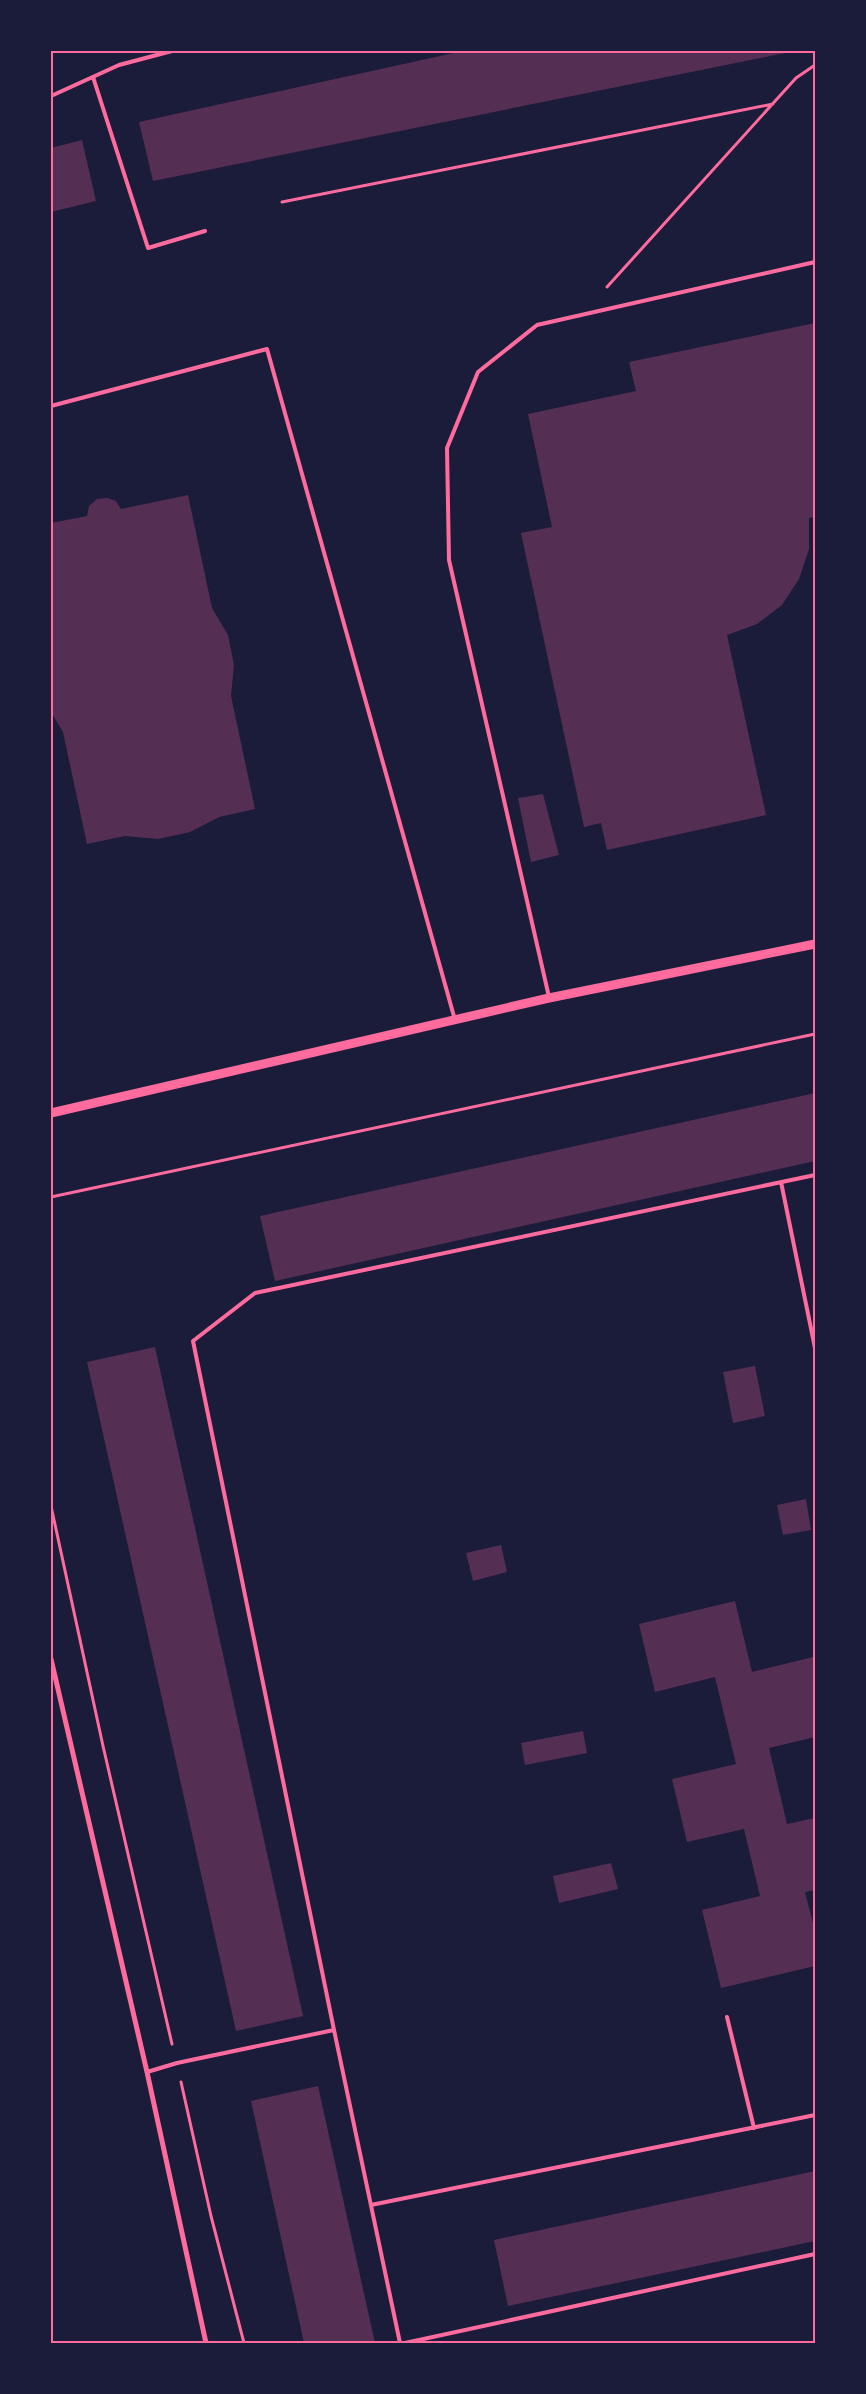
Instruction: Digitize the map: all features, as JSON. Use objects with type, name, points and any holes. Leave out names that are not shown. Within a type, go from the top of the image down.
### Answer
[{"type":"street","points":[[51,1112],[549,998],[815,944]]},
{"type":"street","points":[[51,1659],[147,2072],[206,2343]]},
{"type":"lane","points":[[51,96],[118,65],[172,51]]},
{"type":"lane","points":[[92,77],[148,248],[204,231]]},
{"type":"lane","points":[[549,998],[449,560],[447,448],[478,372],[537,325],[815,262]]},
{"type":"lane","points":[[51,406],[267,349],[455,1020]]},
{"type":"lane","points":[[400,2343],[193,1341],[254,1293],[815,1175]]},
{"type":"lane","points":[[781,1182],[815,1348]]},
{"type":"lane","points":[[727,2017],[754,2128]]},
{"type":"lane","points":[[147,2072],[177,2063],[334,2030]]},
{"type":"lane","points":[[372,2205],[815,2115]]},
{"type":"lane","points":[[405,2343],[815,2254]]},
{"type":"path","points":[[582,315],[796,78],[815,65]]},
{"type":"path","points":[[282,202],[773,104]]},
{"type":"path","points":[[51,1197],[815,1034]]},
{"type":"path","points":[[51,1506],[102,1746],[211,2216],[244,2343]]},
{"type":"building","points":[[463,51],[790,52],[153,181],[139,122]]},
{"type":"building","points":[[82,140],[96,201],[51,212],[51,148]]},
{"type":"building","points":[[815,323],[815,517],[809,518],[809,549],[799,579],[782,605],[757,624],[727,635],[766,815],[607,850],[601,823],[584,827],[521,533],[552,527],[528,414],[636,391],[629,362]]},
{"type":"building","points":[[188,495],[212,608],[228,635],[234,665],[231,696],[255,809],[219,817],[190,832],[158,839],[125,836],[87,844],[63,732],[51,712],[51,523],[87,516],[89,506],[97,499],[107,498],[116,501],[121,509]]},
{"type":"building","points":[[543,794],[559,855],[531,862],[518,798]]},
{"type":"building","points":[[815,1093],[815,1161],[275,1281],[260,1216]]},
{"type":"building","points":[[155,1347],[303,2016],[236,2031],[87,1362]]},
{"type":"building","points":[[755,1366],[765,1416],[733,1423],[723,1372]]},
{"type":"building","points":[[806,1499],[811,1530],[783,1535],[777,1505]]},
{"type":"building","points":[[501,1545],[507,1572],[473,1581],[466,1553]]},
{"type":"building","points":[[735,1601],[752,1672],[813,1657],[815,1665],[815,1737],[769,1748],[787,1824],[815,1818],[815,1890],[805,1892],[815,1931],[815,1966],[721,1988],[702,1910],[760,1896],[744,1829],[687,1842],[672,1779],[736,1764],[715,1677],[655,1692],[639,1624]]},
{"type":"building","points":[[583,1731],[587,1753],[525,1765],[521,1743]]},
{"type":"building","points":[[611,1863],[618,1889],[559,1903],[553,1876]]},
{"type":"building","points":[[318,2086],[375,2343],[304,2343],[251,2101]]},
{"type":"building","points":[[815,2171],[815,2241],[508,2306],[494,2240]]}]
